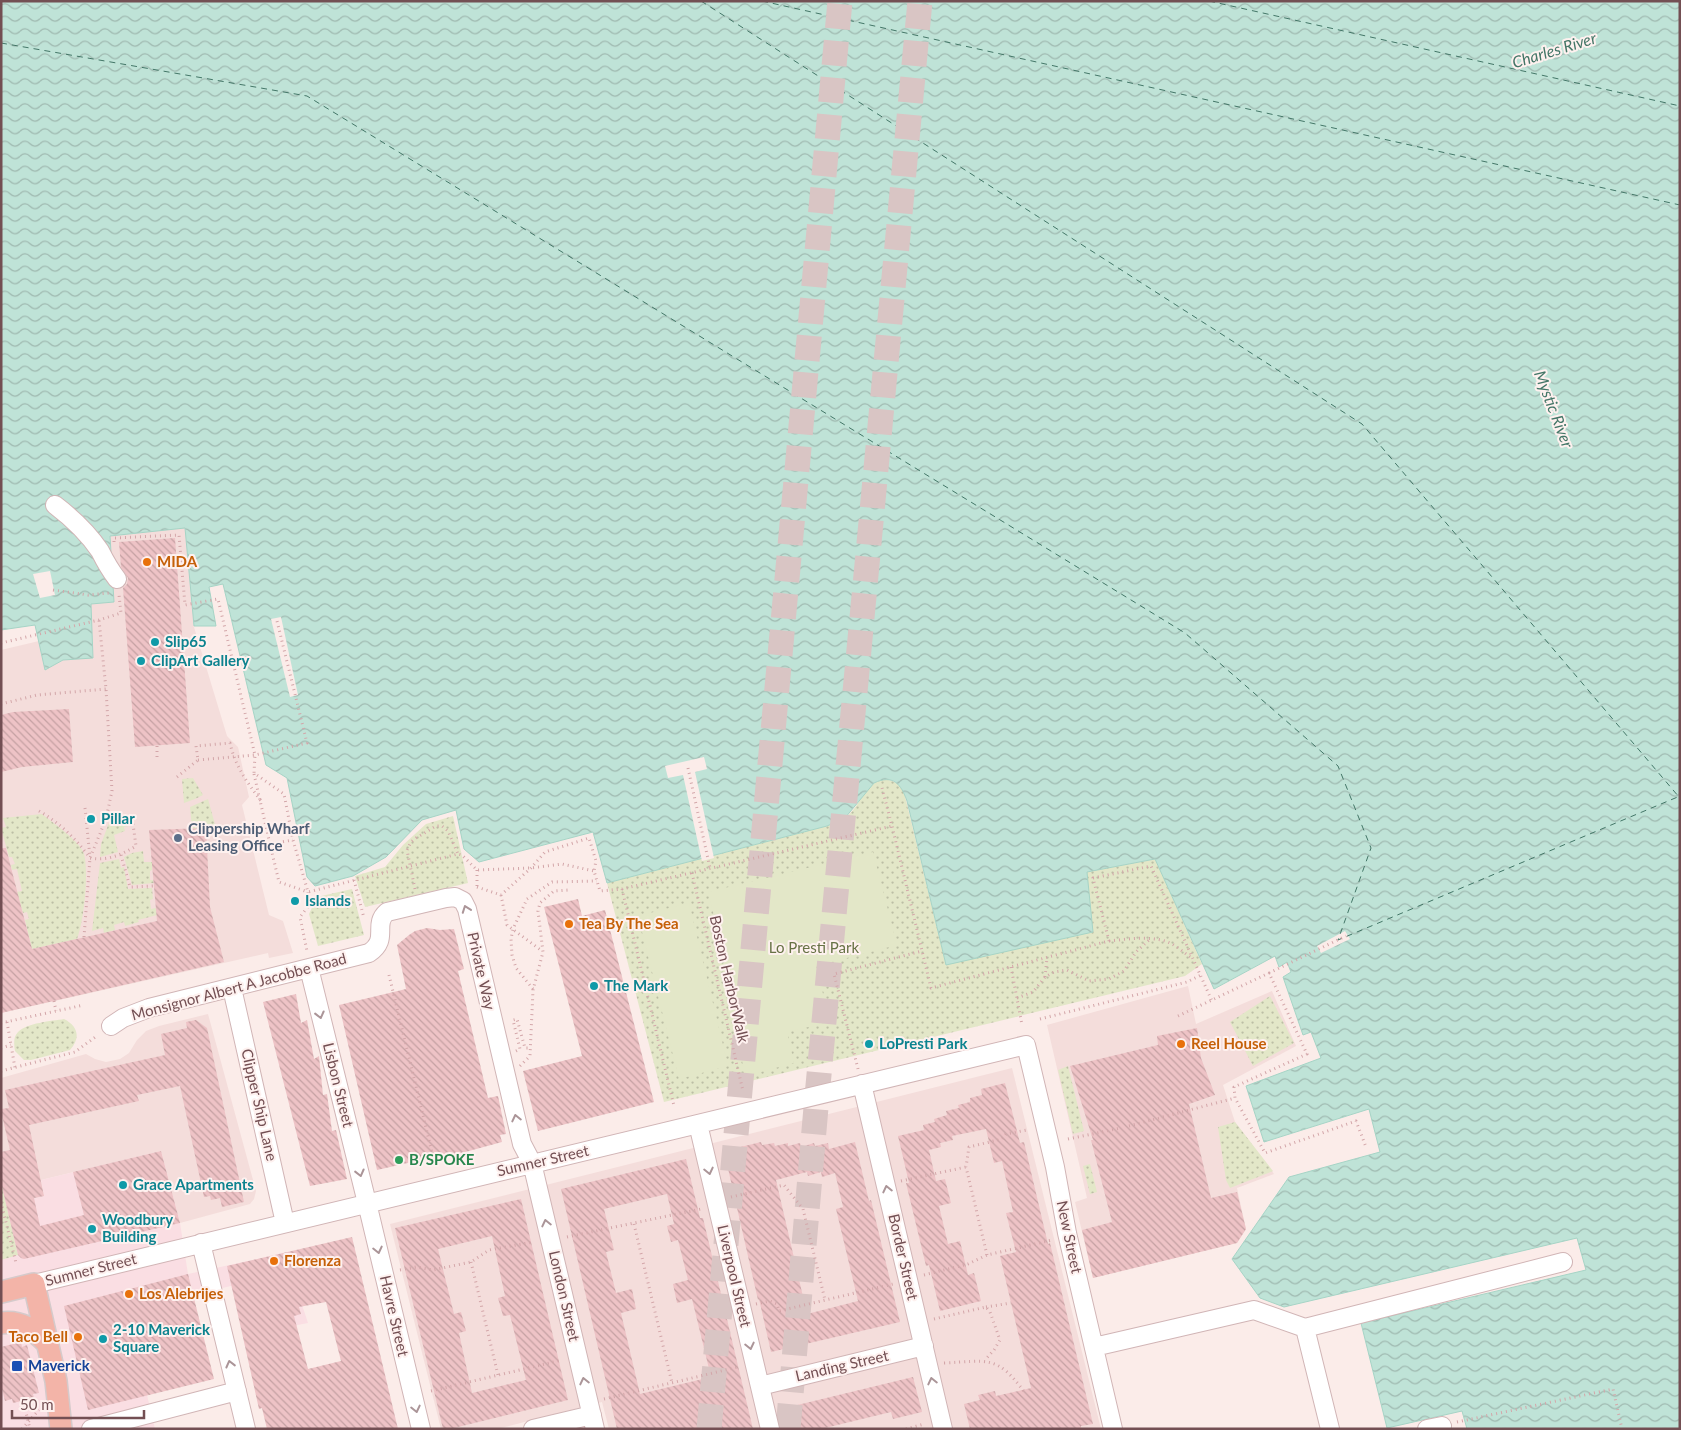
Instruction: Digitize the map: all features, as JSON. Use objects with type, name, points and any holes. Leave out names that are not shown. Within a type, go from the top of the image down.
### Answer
[{"type":"main road","name":"Sumner Street","points":[[1,1292],[34,1284]]},
{"type":"main road","points":[[34,1284],[58,1395],[62,1429]]},
{"type":"main road","points":[[1,1323],[10,1321],[24,1324],[36,1331],[47,1343]]},
{"type":"street","points":[[55,505],[76,522],[99,550],[117,579]]},
{"type":"street","name":"Private Way","points":[[369,953],[379,943],[381,935],[380,922],[382,916],[387,912],[446,898],[455,897],[463,901],[522,1144],[532,1163]]},
{"type":"street","name":"Monsignor Albert A Jacobbe Road","points":[[111,1026],[138,1011],[232,988],[308,959],[369,953]]},
{"type":"street","name":"Lisbon Street","points":[[308,959],[367,1203]]},
{"type":"street","name":"Clipper Ship Lane","points":[[232,988],[285,1223]]},
{"type":"street","name":"Sumner Street","points":[[34,1284],[1026,1045]]},
{"type":"street","name":"New Street","points":[[1026,1045],[1055,1167],[1067,1233],[1113,1429]]},
{"type":"street","name":"Border Street","points":[[862,1084],[924,1346],[935,1426]]},
{"type":"street","name":"Liverpool Street","points":[[698,1124],[770,1429]]},
{"type":"street","name":"London Street","points":[[532,1163],[593,1422]]},
{"type":"street","name":"Havre Street","points":[[367,1203],[421,1429]]},
{"type":"street","points":[[201,1244],[246,1429]]},
{"type":"street","points":[[1094,1347],[1254,1310],[1305,1328],[1563,1262]]},
{"type":"street","points":[[1305,1328],[1330,1429]]},
{"type":"street","name":"Landing Street","points":[[760,1386],[924,1346]]},
{"type":"street","points":[[90,1429],[237,1392]]},
{"type":"street","points":[[533,1429],[593,1422]]},
{"type":"path","points":[[114,546],[114,538],[179,535],[185,605],[218,599],[255,755],[254,773],[280,882],[308,892],[458,854],[462,855],[477,870],[478,895]]},
{"type":"path","points":[[1,643],[121,613],[119,592],[88,595],[52,590]]},
{"type":"path","points":[[90,858],[106,819],[112,791],[106,689],[99,620]]},
{"type":"path","points":[[177,777],[198,760],[255,755],[307,742],[277,621]]},
{"type":"path","points":[[1,704],[37,694],[106,689]]},
{"type":"path","points":[[198,760],[196,746],[230,743],[233,758],[261,801]]},
{"type":"path","points":[[157,746],[157,759]]},
{"type":"path","points":[[688,768],[710,868]]},
{"type":"path","points":[[254,773],[284,794],[293,840],[308,892],[309,906],[300,917],[308,959]]},
{"type":"path","points":[[882,788],[931,988],[1109,941],[1150,938],[1167,942],[1194,959]]},
{"type":"path","points":[[84,937],[90,858],[85,808]]},
{"type":"path","points":[[39,811],[77,840],[90,858],[99,859],[121,855],[136,846],[133,824]]},
{"type":"path","points":[[417,897],[407,850],[411,842],[436,826],[442,826],[448,832],[458,854]]},
{"type":"path","points":[[500,894],[531,868],[545,852],[589,838],[596,861],[594,871],[600,891],[622,889],[892,826]]},
{"type":"path","points":[[270,844],[293,840]]},
{"type":"path","points":[[121,855],[130,887],[154,886]]},
{"type":"path","points":[[477,870],[531,868],[562,864],[594,871]]},
{"type":"path","points":[[1109,941],[1093,878],[1151,866],[1212,1001]]},
{"type":"path","name":"Boston HarborWalk","points":[[692,873],[744,1091]]},
{"type":"path","points":[[354,880],[364,919]]},
{"type":"path","points":[[533,990],[516,968],[512,955],[511,939],[513,929],[527,899],[552,882],[597,882]]},
{"type":"path","points":[[478,887],[500,894]]},
{"type":"path","points":[[622,889],[674,1106]]},
{"type":"path","points":[[518,1069],[530,1056],[533,990],[543,952],[538,911],[540,903],[554,891],[568,890]]},
{"type":"path","points":[[500,894],[507,925],[543,952]]},
{"type":"path","points":[[1178,1016],[1346,936]]},
{"type":"path","points":[[1017,998],[1034,992],[1045,977],[1054,972],[1067,970],[1089,981],[1109,979],[1124,971],[1136,952],[1150,938]]},
{"type":"path","points":[[862,1084],[834,974],[922,951]]},
{"type":"path","points":[[1045,977],[1047,958]]},
{"type":"path","points":[[1011,967],[1022,1025]]},
{"type":"path","points":[[1269,973],[1307,1054],[1234,1087],[1235,1098],[1265,1153],[1356,1121],[1366,1147]]},
{"type":"path","points":[[389,975],[435,1165]]},
{"type":"path","points":[[1040,1019],[1187,982],[1201,975]]},
{"type":"path","points":[[54,1001],[56,1011]]},
{"type":"path","points":[[1,1023],[84,1005]]},
{"type":"path","points":[[514,1051],[520,1050],[513,1020],[517,1019],[525,1048],[530,1048]]},
{"type":"path","points":[[6,1022],[15,1068]]},
{"type":"path","points":[[1,1072],[75,1052],[111,1026]]},
{"type":"path","points":[[3,1035],[8,1033]]},
{"type":"path","points":[[1,1048],[11,1045]]},
{"type":"path","points":[[1129,1126],[1235,1098]]},
{"type":"path","points":[[1068,1139],[1121,1128]]},
{"type":"path","points":[[987,1255],[966,1167],[968,1147],[1002,1139],[1006,1134],[1027,1130]]},
{"type":"path","points":[[899,1182],[966,1167]]},
{"type":"path","points":[[728,1198],[784,1185],[803,1209],[825,1300]]},
{"type":"path","points":[[1,1202],[16,1263]]},
{"type":"path","points":[[564,1238],[701,1209]]},
{"type":"path","points":[[634,1224],[672,1383]]},
{"type":"path","points":[[921,1276],[968,1264],[987,1255],[1053,1240]]},
{"type":"path","points":[[399,1271],[416,1267],[432,1270],[471,1262],[490,1250],[534,1242]]},
{"type":"path","points":[[471,1262],[498,1375]]},
{"type":"path","points":[[754,1305],[770,1301],[777,1304],[779,1311],[894,1284]]},
{"type":"path","points":[[932,1320],[1011,1303]]},
{"type":"path","points":[[985,1360],[1000,1340],[990,1312],[986,1307]]},
{"type":"path","points":[[431,1392],[562,1360]]},
{"type":"path","points":[[942,1363],[985,1360],[997,1364],[1017,1382],[1025,1393]]},
{"type":"path","points":[[604,1399],[739,1367]]},
{"type":"path","points":[[1435,1427],[1612,1389],[1622,1429]]},
{"type":"path","points":[[24,1400],[30,1429]]},
{"type":"path","points":[[22,1429],[43,1406]]},
{"type":"path","points":[[906,1429],[935,1426]]},
{"type":"shaded area","points":[[185,528],[194,627],[227,736],[238,747],[249,797],[242,805],[269,915],[283,921],[293,953],[269,958],[268,953],[1,1013],[1,650],[39,641],[45,670],[63,660],[93,658],[91,604],[114,602],[110,536]]},
{"type":"shaded area","points":[[1188,986],[1196,1024],[1272,991],[1296,1046],[1223,1085],[1235,1122],[1274,1174],[1237,1188],[1246,1229],[1237,1243],[1093,1278],[1075,1202],[1087,1198],[1047,1025]]},
{"type":"shaded area","points":[[208,1014],[256,1191],[254,1199],[250,1204],[180,1223],[161,1151],[41,1180],[44,1196],[1,1260],[1,1078],[86,1054],[106,1062],[120,1059],[129,1053],[137,1040],[146,1031]]},
{"type":"shaded area","points":[[1012,1068],[1101,1429],[609,1429],[602,1402],[497,1429],[441,1429],[390,1224]]},
{"type":"shaded area","points":[[161,1151],[180,1223],[188,1274],[285,1253],[308,1323],[277,1329],[264,1278],[193,1295],[139,1361],[155,1429],[1,1429],[1,1260],[18,1255],[6,1204],[44,1196],[41,1180]]},
{"type":"green space","points":[[193,778],[203,795],[184,803],[182,779]]},
{"type":"green space","name":"Lo Presti Park","points":[[880,780],[892,781],[903,788],[946,965],[1087,872],[1155,859],[1202,964],[1185,976],[664,1102],[607,883],[827,826],[845,818],[869,787]]},
{"type":"green space","points":[[208,799],[216,828],[192,829],[190,807]]},
{"type":"green space","points":[[42,814],[66,832],[82,849],[86,872],[85,896],[82,921],[77,939],[32,949],[25,920],[29,919],[27,912],[23,913],[17,892],[22,891],[17,869],[12,870],[11,865],[15,864],[12,857],[9,857],[1,828],[6,827],[3,818]]},
{"type":"green space","points":[[453,816],[468,883],[365,907],[355,876],[385,867],[403,845],[426,824]]},
{"type":"green space","points":[[126,817],[128,826],[124,827],[125,831],[114,835],[118,852],[100,857],[101,844],[110,820],[113,821]]},
{"type":"green space","points":[[143,851],[144,862],[152,862],[150,880],[153,880],[154,883],[132,885],[124,857]]},
{"type":"green space","points":[[873,852],[897,945],[816,966],[830,1022],[787,1032],[794,1063],[745,1076],[725,990],[757,981],[732,987],[708,892]]},
{"type":"green space","points":[[119,859],[121,868],[124,867],[128,889],[152,888],[153,899],[150,900],[151,909],[156,908],[157,915],[125,926],[124,922],[114,925],[115,930],[104,933],[103,928],[92,931],[100,863]]},
{"type":"green space","points":[[352,889],[364,935],[318,946],[309,914],[317,897]]},
{"type":"green space","points":[[689,903],[728,1066],[679,1079],[638,916]]},
{"type":"green space","points":[[1270,996],[1294,1043],[1253,1066],[1230,1022]]},
{"type":"green space","points":[[64,1019],[75,1029],[77,1037],[70,1050],[31,1060],[24,1060],[15,1051],[15,1036],[22,1029],[27,1026]]},
{"type":"green space","points":[[1068,1066],[1084,1131],[1073,1134],[1058,1070]]},
{"type":"green space","points":[[1235,1122],[1273,1171],[1230,1188],[1226,1180],[1218,1127]]},
{"type":"green space","points":[[1090,1164],[1097,1192],[1090,1194],[1083,1166]]},
{"type":"green space","points":[[1,1182],[18,1255],[1,1260]]},
{"type":"water","points":[[1,1],[1680,1],[1680,1429],[1467,1429],[1462,1411],[1387,1428],[1361,1323],[1586,1270],[1577,1238],[1284,1307],[1260,1298],[1232,1259],[1289,1177],[1380,1152],[1369,1109],[1264,1142],[1246,1086],[1321,1058],[1311,1032],[1303,1035],[1283,977],[1291,972],[1287,962],[1279,967],[1275,956],[1214,989],[1155,859],[1087,872],[1093,932],[946,965],[907,801],[899,785],[891,780],[881,780],[874,783],[845,818],[827,826],[607,883],[593,832],[479,862],[464,849],[456,810],[422,820],[386,857],[353,876],[315,886],[307,877],[287,778],[266,765],[223,584],[209,587],[216,626],[194,626],[185,528],[110,536],[114,602],[91,604],[93,658],[63,660],[45,670],[35,625],[1,630]]},
{"type":"pier","points":[[50,571],[55,595],[40,598],[33,574]]},
{"type":"pier","points":[[281,617],[298,695],[290,697],[271,619]]},
{"type":"pier","points":[[704,757],[707,769],[695,772],[714,858],[702,861],[683,775],[668,778],[665,766]]},
{"type":"pier","points":[[1345,931],[1350,939],[1321,953],[1317,946]]},
{"type":"building","name":"Slip65","points":[[175,538],[190,743],[135,747],[123,588],[127,584],[128,578],[121,567],[119,542]]},
{"type":"building","points":[[69,709],[73,762],[22,767],[1,772],[1,715],[13,712]]},
{"type":"building","points":[[206,828],[210,907],[224,962],[1,1013],[1,848],[6,848],[32,949],[157,921],[149,830]]},
{"type":"building","name":"The Mark","points":[[578,899],[582,916],[605,910],[654,1102],[538,1131],[523,1071],[582,1056],[544,907]]},
{"type":"building","points":[[427,928],[440,930],[454,929],[464,969],[458,971],[488,1098],[498,1096],[506,1134],[500,1135],[502,1142],[447,1157],[447,1154],[377,1170],[339,1005],[406,989],[397,945],[415,931]]},
{"type":"building","points":[[296,994],[301,1023],[307,1020],[314,1059],[319,1056],[323,1095],[327,1094],[332,1131],[336,1130],[347,1179],[310,1186],[263,1002]]},
{"type":"building","points":[[196,1020],[207,1028],[244,1202],[222,1207],[220,1198],[211,1200],[210,1196],[204,1197],[180,1086],[137,1095],[139,1101],[29,1125],[44,1196],[34,1198],[40,1226],[84,1215],[73,1172],[161,1151],[180,1223],[24,1259],[21,1258],[18,1255],[1,1182],[1,1152],[10,1150],[1,1111],[1,1109],[9,1108],[5,1090],[165,1055],[161,1034],[187,1028],[186,1022]]},
{"type":"building","points":[[1197,1028],[1201,1058],[1215,1095],[1189,1104],[1211,1198],[1237,1192],[1246,1229],[1237,1243],[1093,1278],[1082,1230],[1112,1222],[1091,1140],[1093,1140],[1070,1066],[1158,1045],[1157,1036]]},
{"type":"building","points":[[1005,1083],[1020,1143],[1024,1142],[1093,1424],[1081,1426],[1081,1429],[970,1429],[964,1404],[980,1400],[978,1395],[995,1391],[996,1396],[1031,1388],[1000,1256],[1016,1252],[1006,1213],[1013,1212],[1002,1161],[994,1163],[986,1129],[952,1136],[953,1140],[940,1143],[941,1147],[929,1150],[936,1181],[945,1179],[951,1203],[939,1206],[948,1244],[960,1241],[968,1275],[974,1273],[981,1301],[940,1311],[929,1265],[926,1266],[906,1183],[909,1183],[898,1136],[924,1130],[923,1125],[935,1122],[934,1119],[947,1115],[946,1111],[959,1108],[958,1105],[970,1102],[970,1098],[982,1095],[981,1089]]},
{"type":"building","points":[[761,1142],[762,1145],[774,1143],[775,1146],[788,1143],[788,1146],[800,1143],[801,1147],[814,1143],[815,1146],[828,1143],[829,1149],[855,1142],[900,1322],[771,1352],[724,1151]],"holes":[[[807,1172],[808,1176],[821,1172],[822,1177],[835,1173],[843,1207],[836,1209],[858,1301],[807,1314],[776,1180]]]},
{"type":"building","points":[[686,1159],[700,1218],[703,1218],[753,1429],[617,1429],[561,1189]],"holes":[[[667,1194],[674,1224],[667,1226],[671,1242],[678,1240],[688,1280],[673,1284],[677,1303],[692,1299],[711,1377],[640,1394],[621,1313],[636,1309],[632,1289],[616,1293],[606,1252],[614,1250],[604,1209]]]},
{"type":"building","points":[[521,1199],[568,1400],[450,1429],[443,1429],[395,1228]],"holes":[[[492,1236],[505,1296],[498,1298],[503,1316],[510,1315],[526,1380],[472,1393],[459,1333],[466,1331],[461,1312],[454,1314],[438,1249]]]},
{"type":"building","points":[[352,1237],[398,1429],[267,1429],[262,1408],[259,1409],[227,1266]],"holes":[[[326,1302],[341,1361],[308,1369],[294,1316],[301,1314],[299,1307]]]},
{"type":"building","points":[[188,1274],[214,1379],[88,1410],[64,1306]]},
{"type":"building","name":"Maverick","points":[[21,1342],[22,1347],[27,1345],[39,1393],[33,1394],[34,1398],[13,1403],[12,1399],[5,1401],[1,1385],[1,1347]]},
{"type":"building","points":[[913,1377],[922,1412],[893,1419],[891,1412],[821,1429],[789,1429],[785,1408]]},
{"type":"ferry route","points":[[701,1],[1362,424],[1679,797]]},
{"type":"ferry route","points":[[762,1],[1680,205]]},
{"type":"ferry route","points":[[1209,1],[1680,106]]},
{"type":"ferry route","points":[[1,43],[307,96],[1185,633],[1338,766],[1371,848],[1338,940],[1680,796]]},
{"type":"tunnel","points":[[709,1429],[840,1]]},
{"type":"tunnel","points":[[788,1429],[817,1096],[920,1]]},
{"type":"place","name":"MIDA","points":[[147,562]]},
{"type":"place","name":"Slip65","points":[[155,642]]},
{"type":"place","name":"ClipArt Gallery","points":[[141,661]]},
{"type":"place","name":"Pillar","points":[[91,819]]},
{"type":"place","name":"Clippership Wharf Leasing Office","points":[[178,838]]},
{"type":"place","name":"Islands","points":[[295,901]]},
{"type":"place","name":"Tea By The Sea","points":[[569,924]]},
{"type":"place","name":"The Mark","points":[[594,986]]},
{"type":"place","name":"LoPresti Park","points":[[869,1044]]},
{"type":"place","name":"Reel House","points":[[1181,1044]]},
{"type":"place","name":"B/SPOKE","points":[[399,1160]]},
{"type":"place","name":"Grace Apartments","points":[[123,1185]]},
{"type":"place","name":"Woodbury Building","points":[[92,1229]]},
{"type":"place","name":"Florenza","points":[[274,1261]]},
{"type":"place","name":"Los Alebrijes","points":[[129,1294]]},
{"type":"place","name":"Taco Bell","points":[[78,1337]]},
{"type":"place","name":"2-10 Maverick Square","points":[[103,1339]]},
{"type":"place","name":"Maverick","points":[[17,1366]]},
{"type":"water label","name":"Charles River","points":[[1554,50]]},
{"type":"water label","name":"Mystic River","points":[[1554,409]]}]
